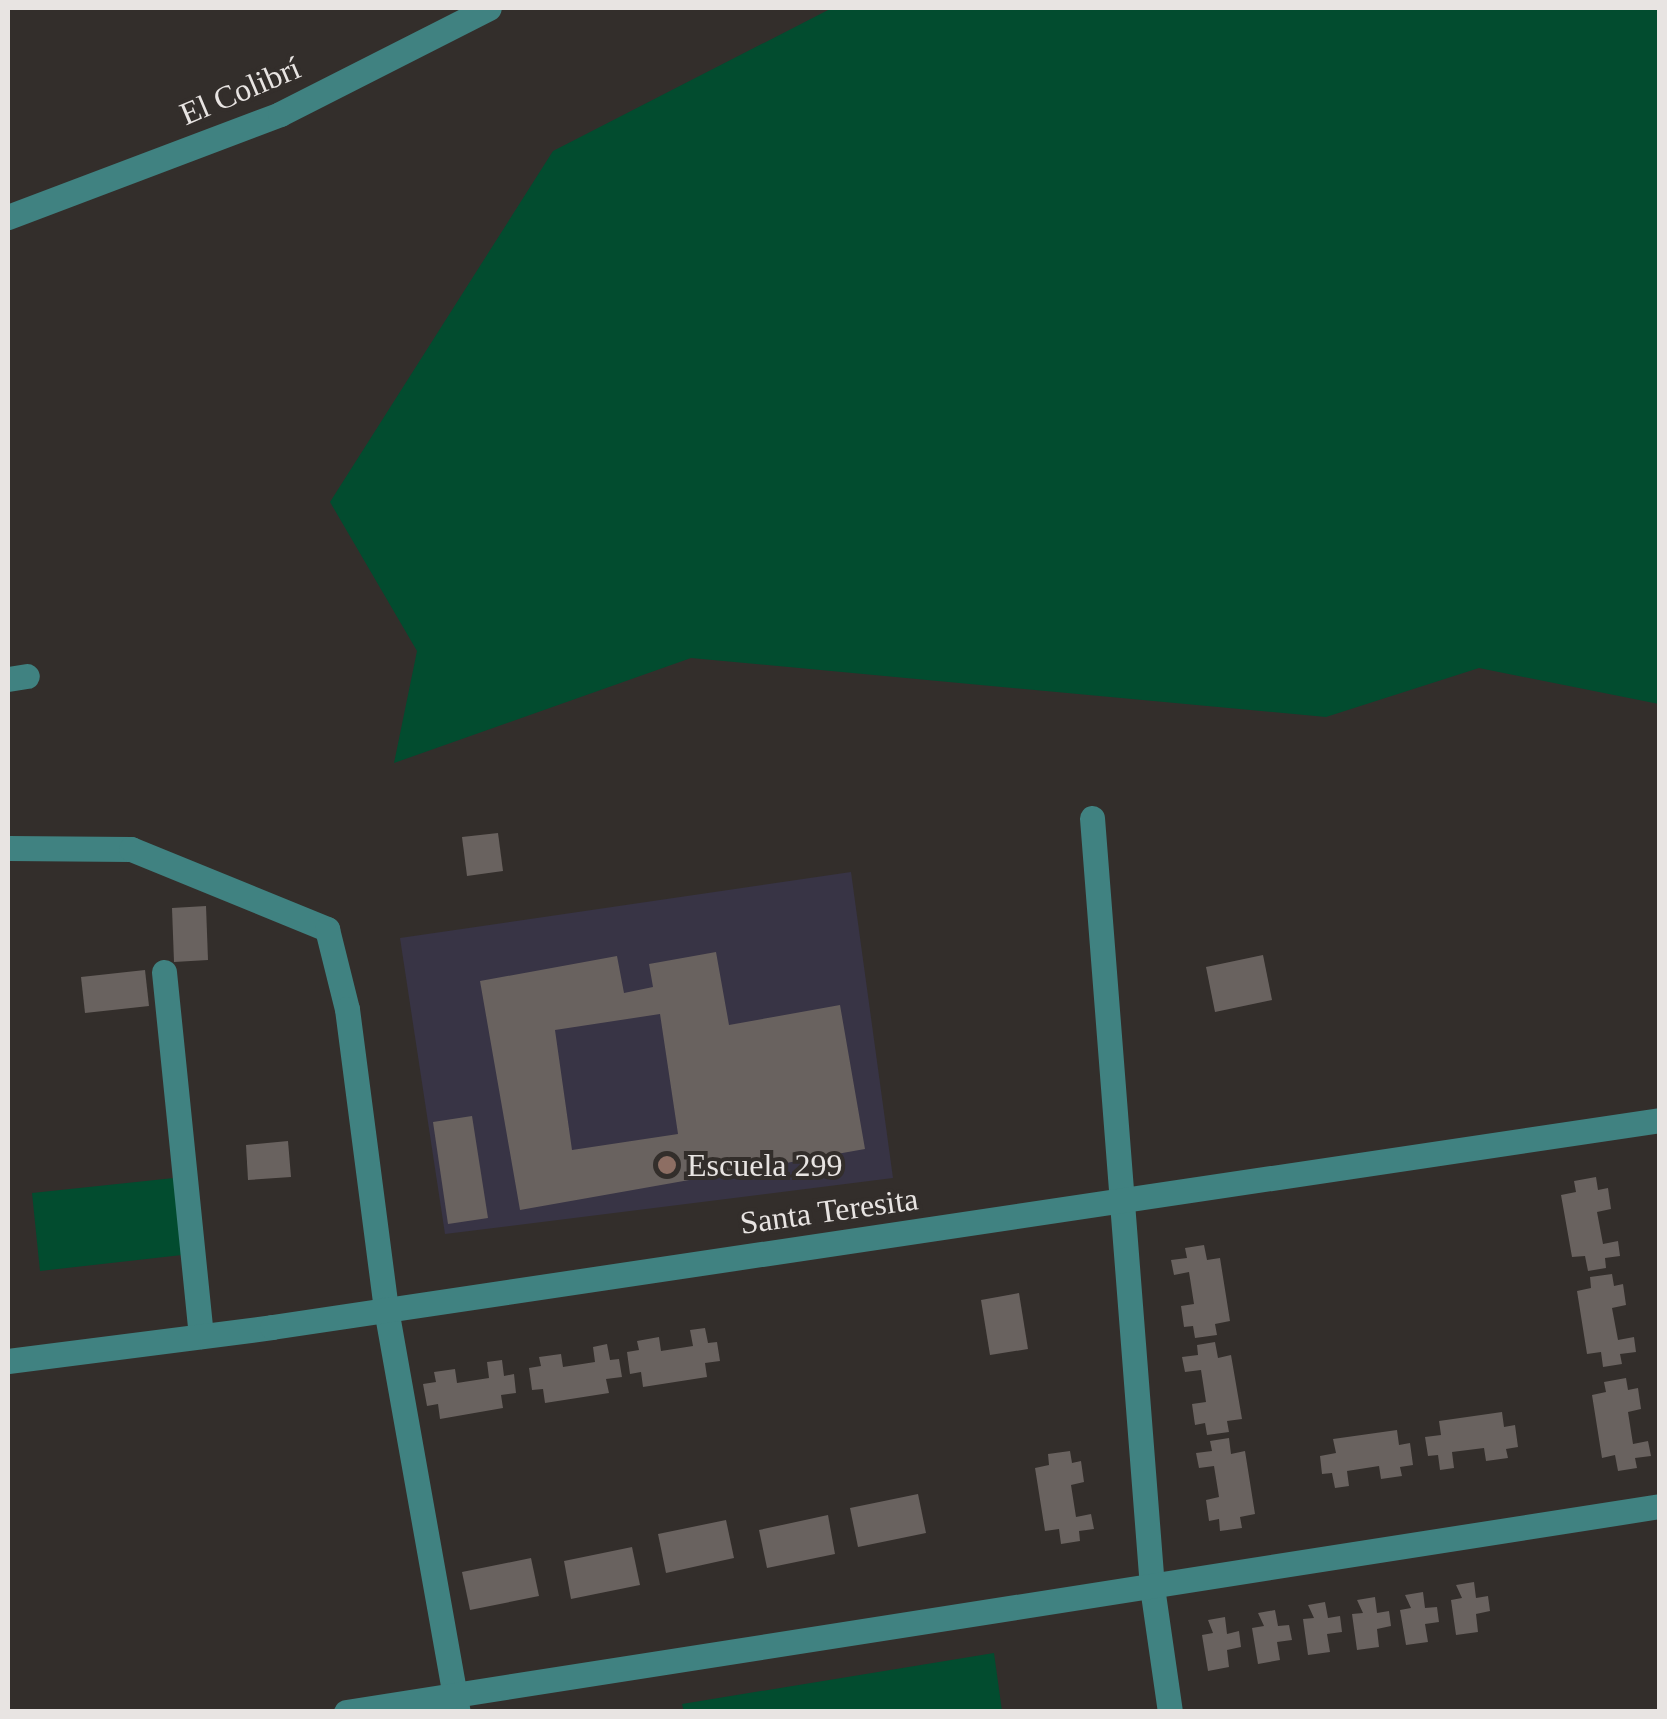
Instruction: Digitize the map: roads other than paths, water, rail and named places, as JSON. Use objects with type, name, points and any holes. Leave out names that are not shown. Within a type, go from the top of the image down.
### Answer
[{"type":"street","name":"El Colibrí","points":[[8,217],[280,114],[489,8]]},
{"type":"street","points":[[1092,818],[1118,1200],[1152,1587],[1170,1712]]},
{"type":"street","points":[[8,848],[132,850],[327,929],[347,1008],[386,1310],[456,1703]]},
{"type":"street","points":[[164,972],[201,1336]]},
{"type":"street","name":"Santa Teresita","points":[[8,1361],[386,1310],[1660,1120]]},
{"type":"street","points":[[346,1712],[456,1703],[1660,1506]]},
{"type":"place","name":"Escuela 299","points":[[667,1165]]}]
